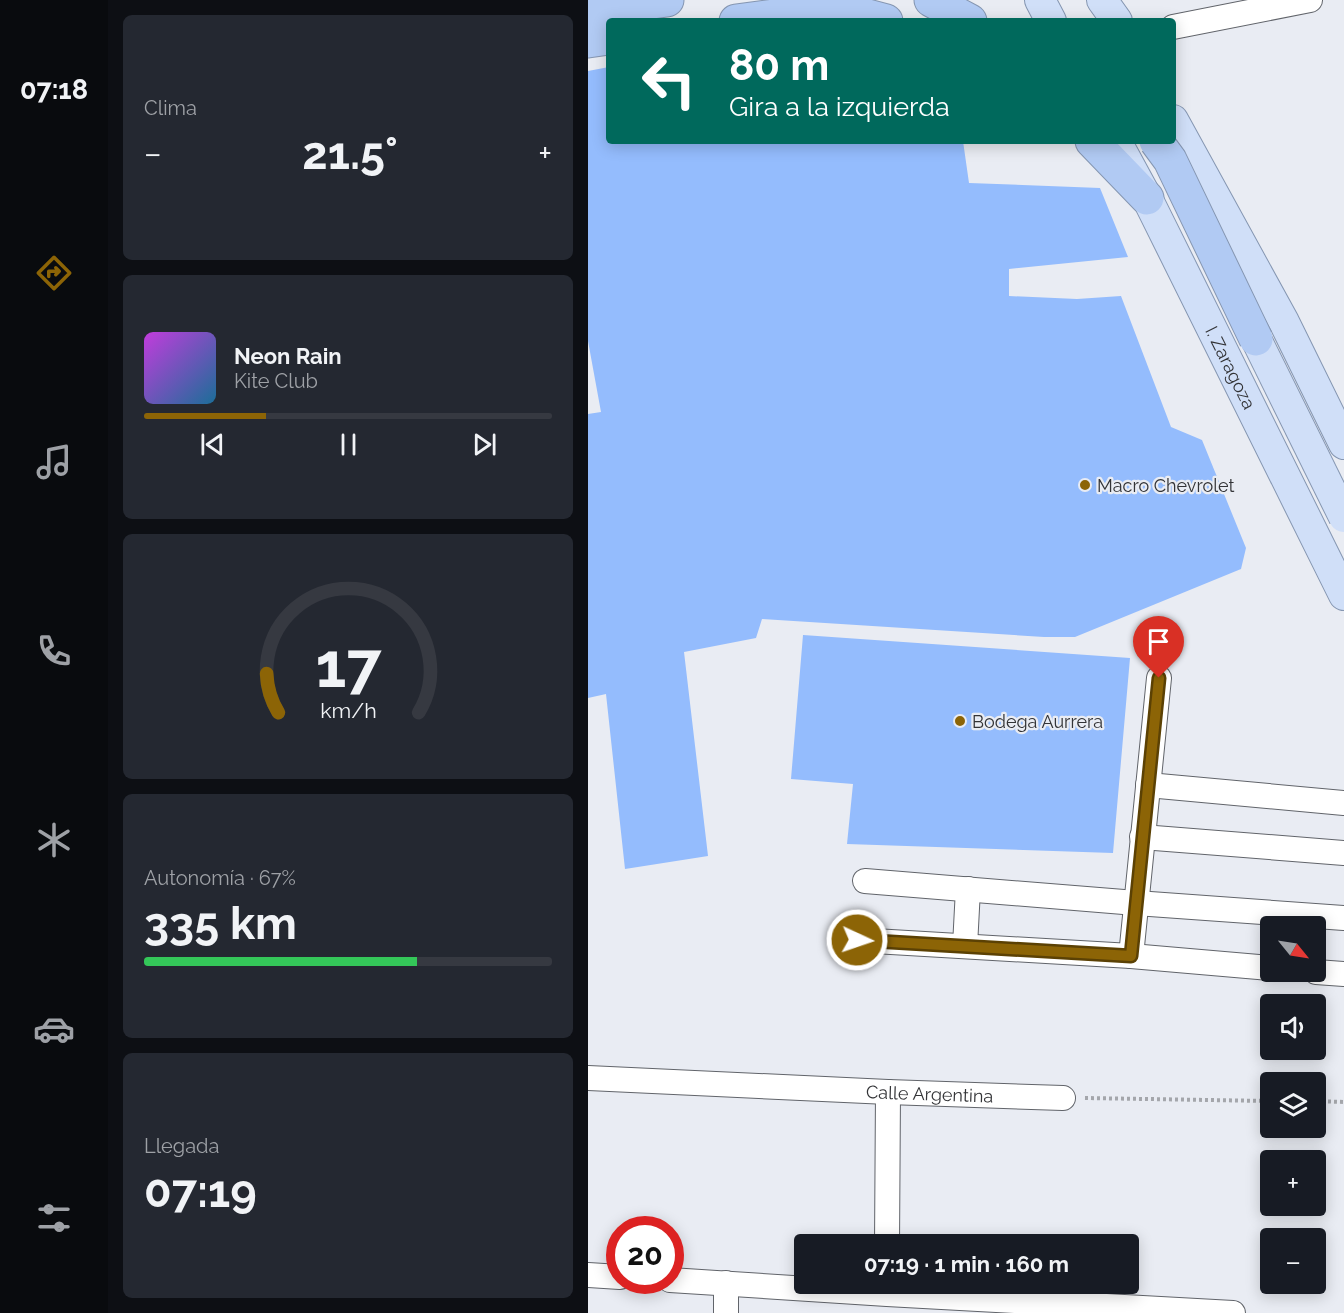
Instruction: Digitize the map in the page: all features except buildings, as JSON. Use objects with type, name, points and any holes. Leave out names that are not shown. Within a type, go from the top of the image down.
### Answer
[{"type":"highway","points":[[588,11],[667,0]]},
{"type":"highway","points":[[931,0],[964,18]]},
{"type":"highway","points":[[759,18],[790,14],[864,15],[875,18]]},
{"type":"highway","points":[[588,41],[606,38]]},
{"type":"highway","points":[[1095,144],[1147,198]]},
{"type":"highway","points":[[1158,144],[1170,160],[1256,339]]},
{"type":"main road","points":[[1040,0],[1049,18]]},
{"type":"main road","points":[[1102,0],[1115,18]]},
{"type":"main road","points":[[1176,126],[1284,322],[1344,444]]},
{"type":"main road","name":"I. Zaragoza","points":[[1118,144],[1147,198],[1344,595]]},
{"type":"main road","points":[[1170,244],[1190,218],[1209,208],[1222,210]]},
{"type":"main road","points":[[1221,347],[1240,350],[1266,343],[1281,329],[1284,322]]},
{"type":"main road","points":[[1256,339],[1344,516]]},
{"type":"street","points":[[1176,26],[1310,0]]},
{"type":"street","points":[[1131,956],[1159,678]]},
{"type":"street","points":[[1148,785],[1344,803]]},
{"type":"street","points":[[1142,837],[1344,853]]},
{"type":"street","points":[[865,881],[1344,918]]},
{"type":"street","points":[[965,946],[968,889]]},
{"type":"street","points":[[857,940],[1131,956],[1260,967]]},
{"type":"street","points":[[1326,973],[1344,974]]},
{"type":"street","name":"Calle Argentina","points":[[588,1078],[1062,1098]]},
{"type":"street","points":[[887,1234],[888,1092]]},
{"type":"street","points":[[588,1275],[606,1276]]},
{"type":"street","points":[[684,1281],[887,1297],[1233,1313]]},
{"type":"street","points":[[726,1283],[726,1313]]},
{"type":"path","points":[[1062,1098],[1260,1101]]},
{"type":"path","points":[[1326,1101],[1344,1102]]},
{"type":"place","name":"Macro Chevrolet","points":[[1085,485]]},
{"type":"place","name":"Bodega Aurrera","points":[[960,721]]},
{"type":"route","points":[[857,940],[1131,956],[1159,678]]}]
